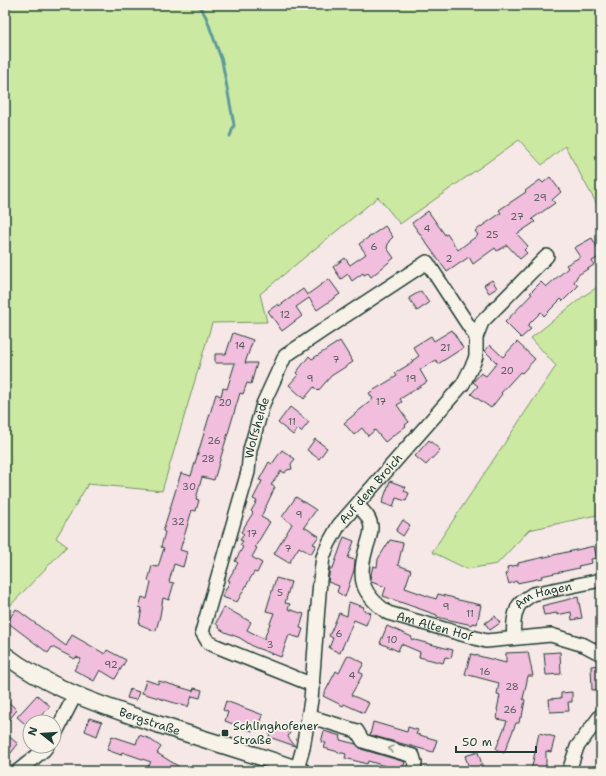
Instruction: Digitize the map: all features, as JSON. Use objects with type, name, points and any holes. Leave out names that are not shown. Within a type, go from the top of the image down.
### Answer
[{"type":"street","name":"Auf dem Broich","points":[[299,770],[313,685],[323,557],[329,543],[338,525],[463,384],[471,370],[476,356],[476,337],[482,322],[547,256]]},
{"type":"street","name":"Wolfsheide","points":[[313,685],[216,646],[208,642],[202,632],[248,472],[250,450],[263,404],[285,356],[328,326],[427,262],[476,337]]},
{"type":"street","name":"Am Alten Hof","points":[[357,505],[365,512],[370,521],[371,530],[361,565],[362,580],[367,593],[376,605],[388,613],[397,617],[486,641],[551,634],[584,645],[601,654]]},
{"type":"street","name":"Am Hagen","points":[[514,638],[517,608],[528,597],[533,594],[601,580]]},
{"type":"street","name":"Bergstraße","points":[[5,655],[34,675],[74,695],[190,735],[299,770]]},
{"type":"street","points":[[62,720],[74,695]]},
{"type":"street","points":[[569,771],[577,747],[601,715]]},
{"type":"street","points":[[308,716],[357,731],[363,741],[413,756],[415,762],[414,771]]},
{"type":"street","points":[[27,769],[40,754]]},
{"type":"green space","points":[[5,5],[601,5],[601,212],[565,146],[542,165],[519,140],[400,224],[378,197],[260,294],[267,322],[212,323],[162,491],[88,484],[56,538],[67,546],[5,611]]},
{"type":"green space","points":[[601,285],[601,514],[529,530],[497,564],[467,569],[432,552],[556,366],[531,338],[585,295]]},
{"type":"building","points":[[550,177],[561,192],[552,200],[555,203],[532,219],[535,222],[517,234],[528,246],[524,250],[527,253],[520,259],[507,245],[497,251],[495,248],[473,264],[469,257],[447,272],[412,223],[428,211],[458,250],[478,235],[475,231],[501,213],[499,210],[526,192],[525,191],[540,180],[543,183]]},
{"type":"building","points":[[385,226],[393,237],[389,241],[387,248],[394,258],[371,277],[368,273],[364,275],[363,273],[352,281],[348,274],[341,279],[333,267],[345,258],[350,265],[366,254],[359,244]]},
{"type":"building","points":[[592,238],[601,256],[592,261],[594,265],[578,275],[574,282],[578,286],[563,301],[561,299],[544,316],[541,312],[527,326],[531,329],[521,338],[505,322],[532,294],[530,293],[541,282],[546,287],[568,268],[566,265],[580,257],[574,248]]},
{"type":"building","points":[[329,279],[340,294],[317,310],[309,298],[296,307],[302,316],[282,331],[268,311],[278,304],[279,306],[303,289],[307,295]]},
{"type":"building","points":[[492,280],[497,288],[489,293],[484,285]]},
{"type":"building","points":[[421,291],[429,303],[417,311],[409,298]]},
{"type":"building","points":[[452,330],[463,348],[438,364],[436,360],[420,370],[427,382],[400,399],[402,402],[397,405],[409,422],[405,425],[406,426],[385,442],[375,430],[368,436],[362,428],[354,435],[344,423],[373,399],[369,393],[397,376],[395,373],[413,362],[412,361],[419,356],[413,347],[431,336],[434,341]]},
{"type":"building","points":[[233,333],[253,340],[245,363],[257,363],[251,384],[247,383],[243,394],[240,393],[214,480],[202,477],[196,499],[199,500],[196,511],[192,510],[180,550],[187,552],[183,567],[174,564],[169,582],[174,583],[169,600],[163,598],[160,616],[155,631],[139,624],[142,608],[139,607],[142,597],[147,599],[151,582],[148,581],[152,566],[158,567],[164,548],[161,547],[165,532],[163,531],[181,473],[191,476],[216,394],[221,396],[223,388],[227,389],[235,363],[215,363],[215,354],[226,354]]},
{"type":"building","points":[[340,341],[353,362],[331,376],[318,391],[314,387],[304,399],[289,385],[298,375],[296,373],[309,356],[312,359]]},
{"type":"building","points":[[517,342],[535,359],[522,373],[520,372],[501,393],[502,394],[491,408],[471,394],[478,386],[473,382],[481,373],[486,376],[497,363],[485,351],[490,345],[503,357]]},
{"type":"building","points":[[290,407],[309,422],[301,432],[298,429],[293,435],[278,423]]},
{"type":"building","points":[[315,439],[327,448],[319,459],[307,450]]},
{"type":"building","points":[[429,440],[440,450],[426,465],[415,456]]},
{"type":"building","points":[[282,450],[295,459],[291,464],[292,469],[287,470],[285,473],[281,471],[271,485],[275,487],[261,517],[270,522],[255,547],[257,548],[252,557],[262,563],[257,573],[254,572],[237,602],[222,597],[230,581],[228,580],[238,563],[235,561],[243,547],[240,545],[243,541],[240,540],[244,534],[241,532],[253,513],[251,511],[257,501],[253,499],[262,481],[259,480],[269,462],[272,464]]},
{"type":"building","points":[[390,481],[406,487],[404,491],[409,493],[406,501],[396,498],[393,507],[382,503]]},
{"type":"building","points":[[296,497],[316,510],[304,527],[319,536],[313,544],[316,545],[311,554],[299,547],[289,563],[274,554],[292,524],[282,517]]},
{"type":"building","points":[[403,520],[410,525],[403,536],[396,531]]},
{"type":"building","points":[[344,537],[354,541],[348,558],[355,560],[354,570],[345,597],[337,592],[339,586],[328,582],[330,568],[333,568]]},
{"type":"building","points":[[390,540],[403,543],[398,565],[411,570],[405,588],[436,599],[438,594],[481,605],[477,624],[472,623],[472,625],[437,617],[437,615],[383,596],[386,587],[371,582],[370,578],[373,566],[377,567],[378,559]]},
{"type":"building","points":[[594,546],[597,558],[591,559],[592,563],[578,566],[579,568],[541,576],[542,578],[517,583],[516,581],[509,584],[506,574],[508,573],[507,567],[518,565],[518,563]]},
{"type":"building","points":[[276,578],[291,582],[285,603],[290,604],[288,609],[304,614],[300,628],[303,629],[300,638],[289,635],[281,657],[254,647],[240,638],[225,632],[220,629],[216,623],[224,607],[251,622],[247,630],[264,639],[274,613],[266,611]]},
{"type":"building","points":[[578,597],[582,618],[572,620],[571,612],[557,615],[557,613],[544,615],[542,606]]},
{"type":"building","points":[[349,602],[364,607],[363,610],[371,613],[366,625],[354,620],[340,653],[329,648],[333,638],[329,636],[339,613],[347,616]]},
{"type":"building","points":[[16,609],[66,646],[72,635],[105,654],[107,650],[126,660],[115,679],[100,670],[94,681],[74,670],[81,659],[76,657],[75,659],[52,647],[48,653],[7,622]]},
{"type":"building","points":[[495,616],[500,623],[490,630],[485,623]]},
{"type":"building","points":[[387,626],[412,637],[411,639],[453,650],[451,658],[445,657],[443,663],[419,657],[420,652],[401,644],[398,651],[380,643]]},
{"type":"building","points":[[528,652],[533,676],[528,676],[523,699],[525,700],[522,717],[520,717],[519,723],[516,723],[504,753],[496,749],[507,721],[497,719],[500,695],[497,694],[499,683],[465,674],[471,654],[506,663],[506,653]]},
{"type":"building","points":[[560,652],[561,674],[546,675],[544,653]]},
{"type":"building","points":[[348,655],[364,663],[359,672],[363,674],[351,695],[369,703],[364,713],[344,704],[343,706],[323,696],[336,671],[339,673]]},
{"type":"building","points":[[600,665],[601,689],[592,690],[591,666]]},
{"type":"building","points":[[146,680],[158,684],[159,681],[193,691],[194,688],[202,690],[200,698],[192,696],[188,707],[142,693]]},
{"type":"building","points":[[130,689],[139,692],[136,700],[127,698]]},
{"type":"building","points":[[572,692],[572,702],[568,702],[569,711],[550,712],[549,699],[561,698],[561,693]]},
{"type":"building","points":[[37,695],[50,706],[42,714],[22,714],[22,721],[17,717]]},
{"type":"building","points":[[5,699],[17,710],[5,725]]},
{"type":"building","points":[[226,701],[263,715],[260,724],[255,722],[252,731],[225,721],[228,712],[223,710]]},
{"type":"building","points":[[89,718],[102,722],[97,736],[85,731]]},
{"type":"building","points":[[373,722],[407,732],[408,727],[418,730],[416,734],[437,740],[433,752],[370,735]]},
{"type":"building","points":[[272,726],[290,732],[288,737],[295,746],[269,737]]},
{"type":"building","points":[[324,731],[341,736],[340,740],[356,744],[361,749],[405,762],[402,771],[383,771],[385,766],[368,761],[367,764],[345,758],[346,754],[324,748],[326,743],[321,742]]},
{"type":"building","points":[[5,733],[18,744],[11,753],[5,748]]},
{"type":"building","points":[[539,733],[555,737],[551,752],[546,751],[546,771],[531,771]]},
{"type":"building","points":[[139,735],[148,738],[161,747],[157,753],[186,771],[145,771],[151,762],[122,752],[121,755],[107,750],[112,736],[136,744]]},
{"type":"building","points":[[478,752],[484,771],[470,771],[465,756]]},
{"type":"waterway","points":[[199,5],[206,17],[222,61],[234,125],[230,136]]},
{"type":"place","name":"Schlinghofener Straße","points":[[225,733]]}]
